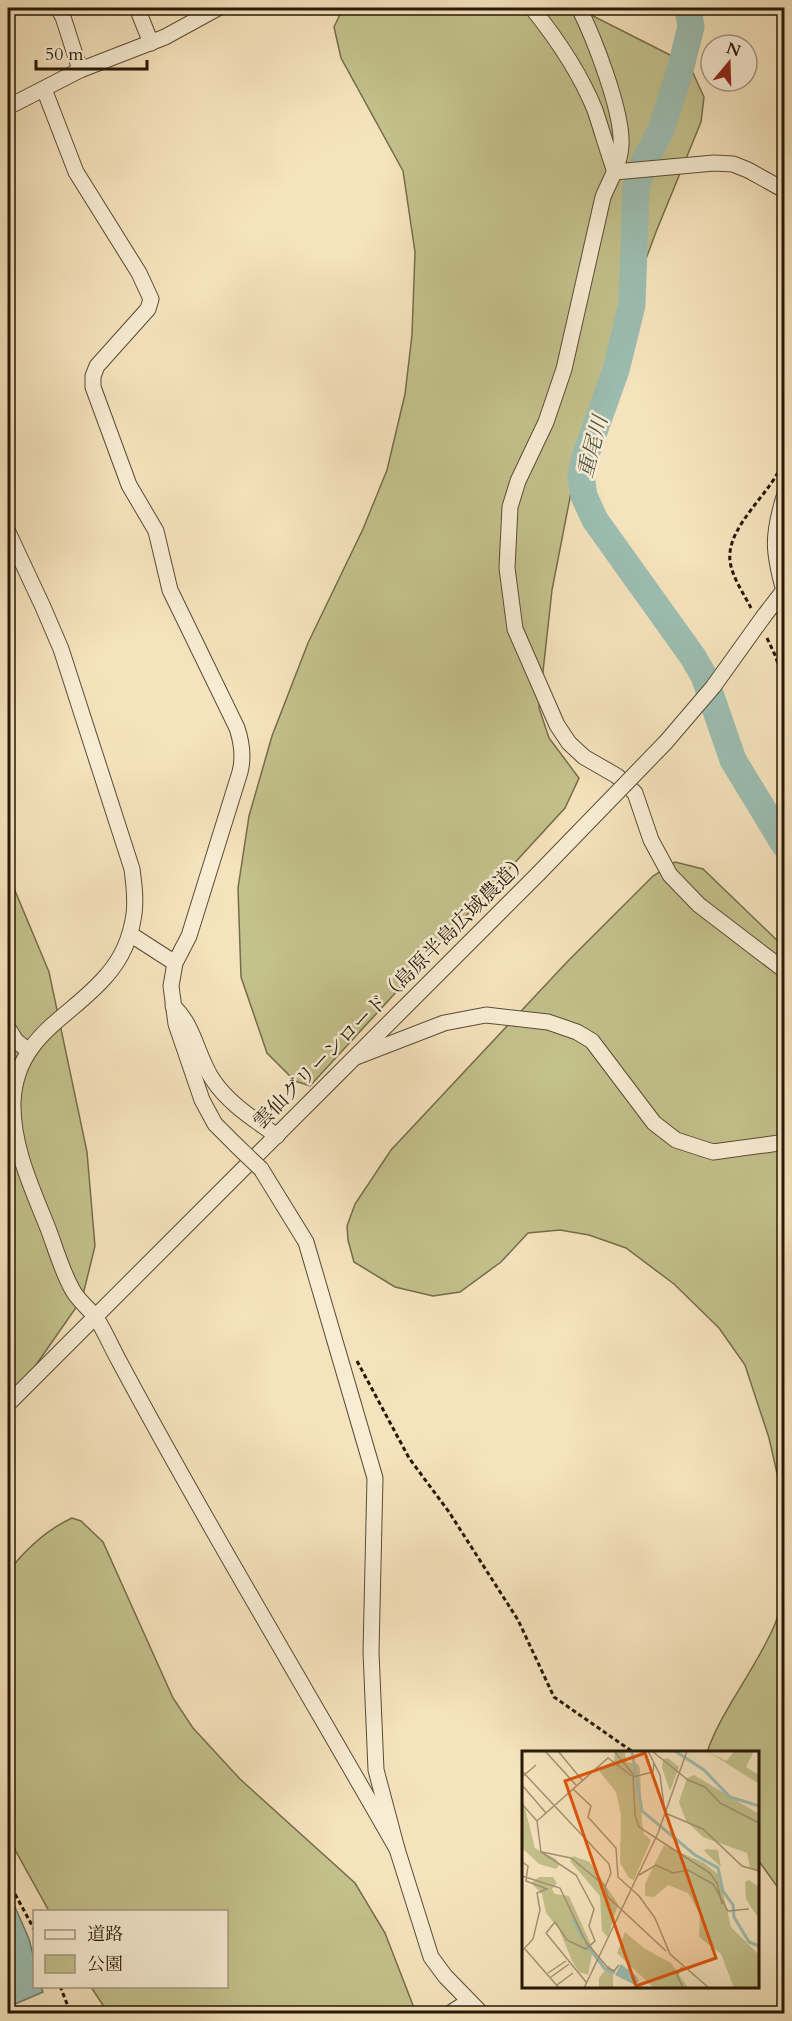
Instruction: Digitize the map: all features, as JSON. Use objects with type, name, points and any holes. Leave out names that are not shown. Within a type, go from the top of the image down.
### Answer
[{"type":"street","points":[[58,8],[80,70]]},
{"type":"street","points":[[137,8],[151,42]]},
{"type":"street","points":[[8,107],[80,70],[165,37],[218,8]]},
{"type":"street","points":[[532,8],[554,36],[577,73],[594,110],[615,172]]},
{"type":"street","points":[[579,8],[588,27],[619,121],[621,145],[615,172],[603,197],[564,369],[546,422],[518,481],[510,507],[507,568],[515,629],[556,725],[569,743],[584,757],[617,776],[635,793],[651,840],[670,875],[699,905],[784,970]]},
{"type":"street","points":[[44,89],[76,172],[139,273],[151,298],[148,309],[98,366],[93,376],[93,387],[129,485],[156,531],[170,590],[237,728],[242,743],[243,759],[240,772],[189,936],[175,963],[171,986],[179,1034],[202,1100],[215,1124],[261,1169],[306,1242],[375,1478],[371,1652],[376,1770],[397,1849],[431,1957],[445,1976],[482,2013]]},
{"type":"street","points":[[615,172],[733,164],[784,190]]},
{"type":"street","points":[[784,497],[774,540],[784,590]]},
{"type":"street","points":[[8,532],[61,649],[132,869],[135,913],[130,934],[121,955],[109,973],[95,988],[52,1023],[37,1039],[29,1052],[18,1078],[13,1100],[14,1127],[20,1157],[74,1293],[96,1317],[164,1443],[397,1849]]},
{"type":"street","name":"雲仙グリーンロード（島原半島広域農道）","points":[[8,1404],[538,874],[666,742],[713,687],[759,615],[784,590]]},
{"type":"street","points":[[130,934],[175,963]]},
{"type":"street","points":[[173,1006],[189,1025],[212,1079],[230,1101],[277,1136]]},
{"type":"street","points":[[351,1059],[444,1023],[486,1016],[548,1022],[577,1032],[592,1041],[654,1123],[676,1140],[713,1152],[784,1144]]},
{"type":"street","points":[[8,1028],[16,1041],[29,1052]]},
{"type":"street","points":[[449,2013],[469,2001]]},
{"type":"path","points":[[759,615],[733,572],[730,561],[731,550],[745,520],[777,476],[784,459]]},
{"type":"path","points":[[765,634],[784,681]]},
{"type":"path","points":[[354,1355],[409,1458],[450,1512],[518,1620],[554,1697],[632,1751]]},
{"type":"path","points":[[8,1881],[33,1927]]},
{"type":"path","points":[[61,1988],[71,2013]]},
{"type":"green space","points":[[343,8],[590,8],[593,16],[672,56],[693,73],[699,86],[699,93],[702,93],[704,97],[701,122],[656,232],[606,366],[576,467],[552,590],[539,708],[549,738],[579,778],[565,808],[310,1086],[295,1081],[267,1053],[241,977],[238,888],[249,816],[272,736],[308,643],[363,529],[387,470],[405,394],[412,335],[415,252],[403,171],[341,58],[334,27]]},
{"type":"green space","points":[[675,862],[703,869],[784,947],[784,1504],[769,1438],[745,1365],[719,1328],[674,1284],[626,1248],[589,1235],[560,1230],[528,1233],[501,1262],[460,1292],[433,1296],[395,1287],[354,1262],[348,1240],[347,1226],[355,1204],[391,1150],[567,962],[653,876]]},
{"type":"green space","points":[[8,874],[49,972],[87,1152],[95,1246],[82,1299],[8,1405]]},
{"type":"green space","points":[[72,1518],[81,1521],[103,1542],[173,1698],[193,1728],[240,1779],[355,1883],[385,1933],[416,2013],[108,2013],[92,1988],[228,1988],[228,1910],[48,1910],[8,1837],[8,1572],[37,1541],[53,1528]]},
{"type":"green space","points":[[784,1584],[784,1896],[759,1861],[759,1751],[707,1751],[722,1719],[759,1657],[775,1624]]},
{"type":"water","points":[[8,1891],[29,1939],[33,1955],[33,1988],[41,1988],[43,1992],[8,2007]]},
{"type":"waterway","name":"重尾川","points":[[688,8],[691,27],[679,74],[661,130],[644,162],[636,188],[632,305],[616,370],[586,454],[581,476],[584,496],[595,520],[693,657],[704,676],[733,760],[784,844]]}]
